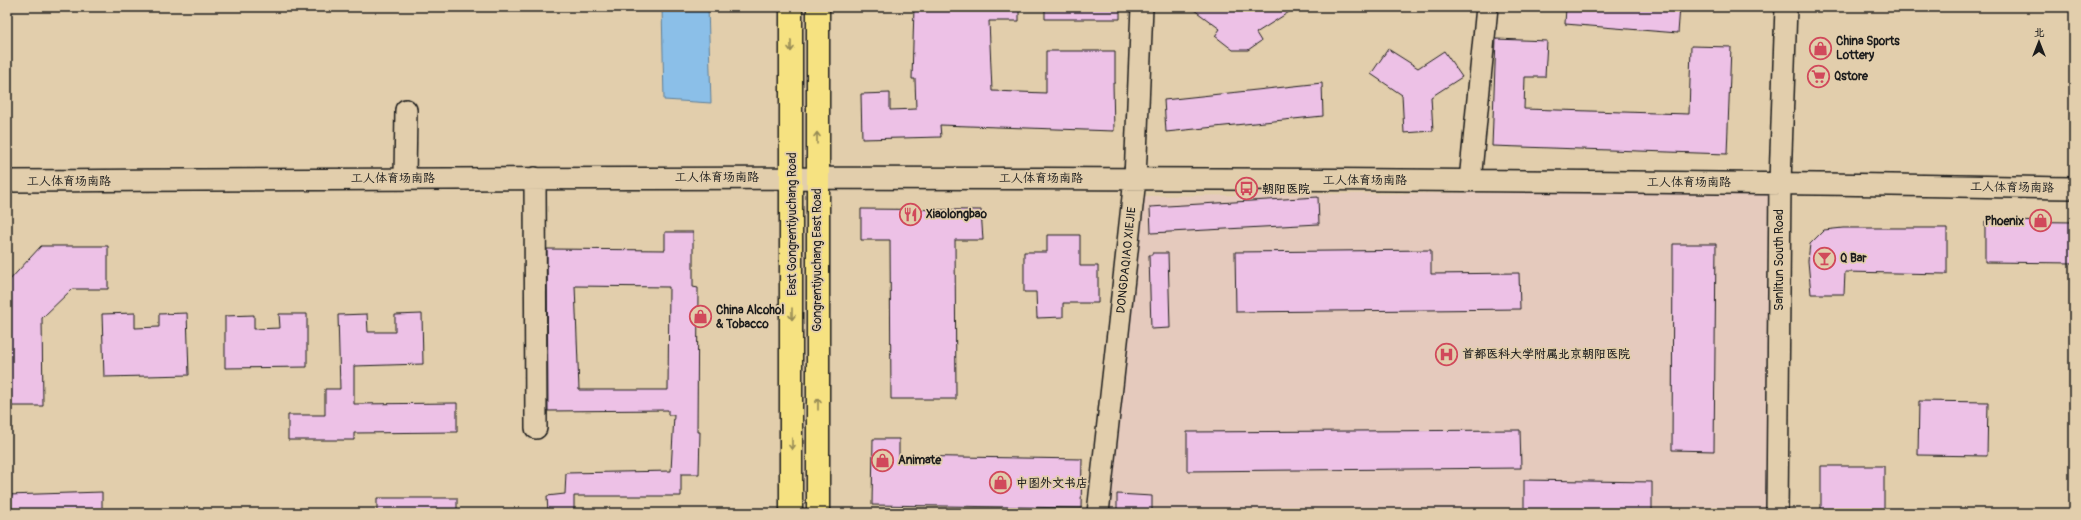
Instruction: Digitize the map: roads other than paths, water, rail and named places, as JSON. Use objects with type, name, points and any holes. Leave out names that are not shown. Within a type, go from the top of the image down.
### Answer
[{"type":"main road","name":"East Gongrentiyuchang Road","points":[[791,7],[791,513]]},
{"type":"main road","name":"Gongrentiyuchang East Road","points":[[818,7],[818,513]]},
{"type":"street","name":"DONGDAQIAO XIEJIE","points":[[1098,513],[1135,179],[1142,7]]},
{"type":"street","points":[[1470,181],[1487,7]]},
{"type":"street","name":"Sanlitun South Road","points":[[1777,513],[1780,182],[1786,7]]},
{"type":"street","points":[[405,178],[406,110]]},
{"type":"street","name":"工人体育场南路","points":[[7,181],[817,177],[1780,182],[2074,188]]},
{"type":"street","points":[[535,178],[536,428]]},
{"type":"water","points":[[662,7],[708,7],[711,103],[664,100]]},
{"type":"place","name":"China Sports Lottery","points":[[1821,48]]},
{"type":"place","name":"Qstore","points":[[1819,76]]},
{"type":"place","name":"朝阳医院","points":[[1246,189]]},
{"type":"place","name":"Xiaolongbao","points":[[910,214]]},
{"type":"place","name":"Phoenix","points":[[2040,221]]},
{"type":"place","name":"Q Bar","points":[[1825,258]]},
{"type":"place","name":"China Alcohol & Tobacco","points":[[701,317]]},
{"type":"place","name":"首都医科大学附属北京朝阳医院","points":[[1447,354]]},
{"type":"place","name":"Animate","points":[[882,460]]},
{"type":"place","name":"中图外文书店","points":[[1000,483]]}]
